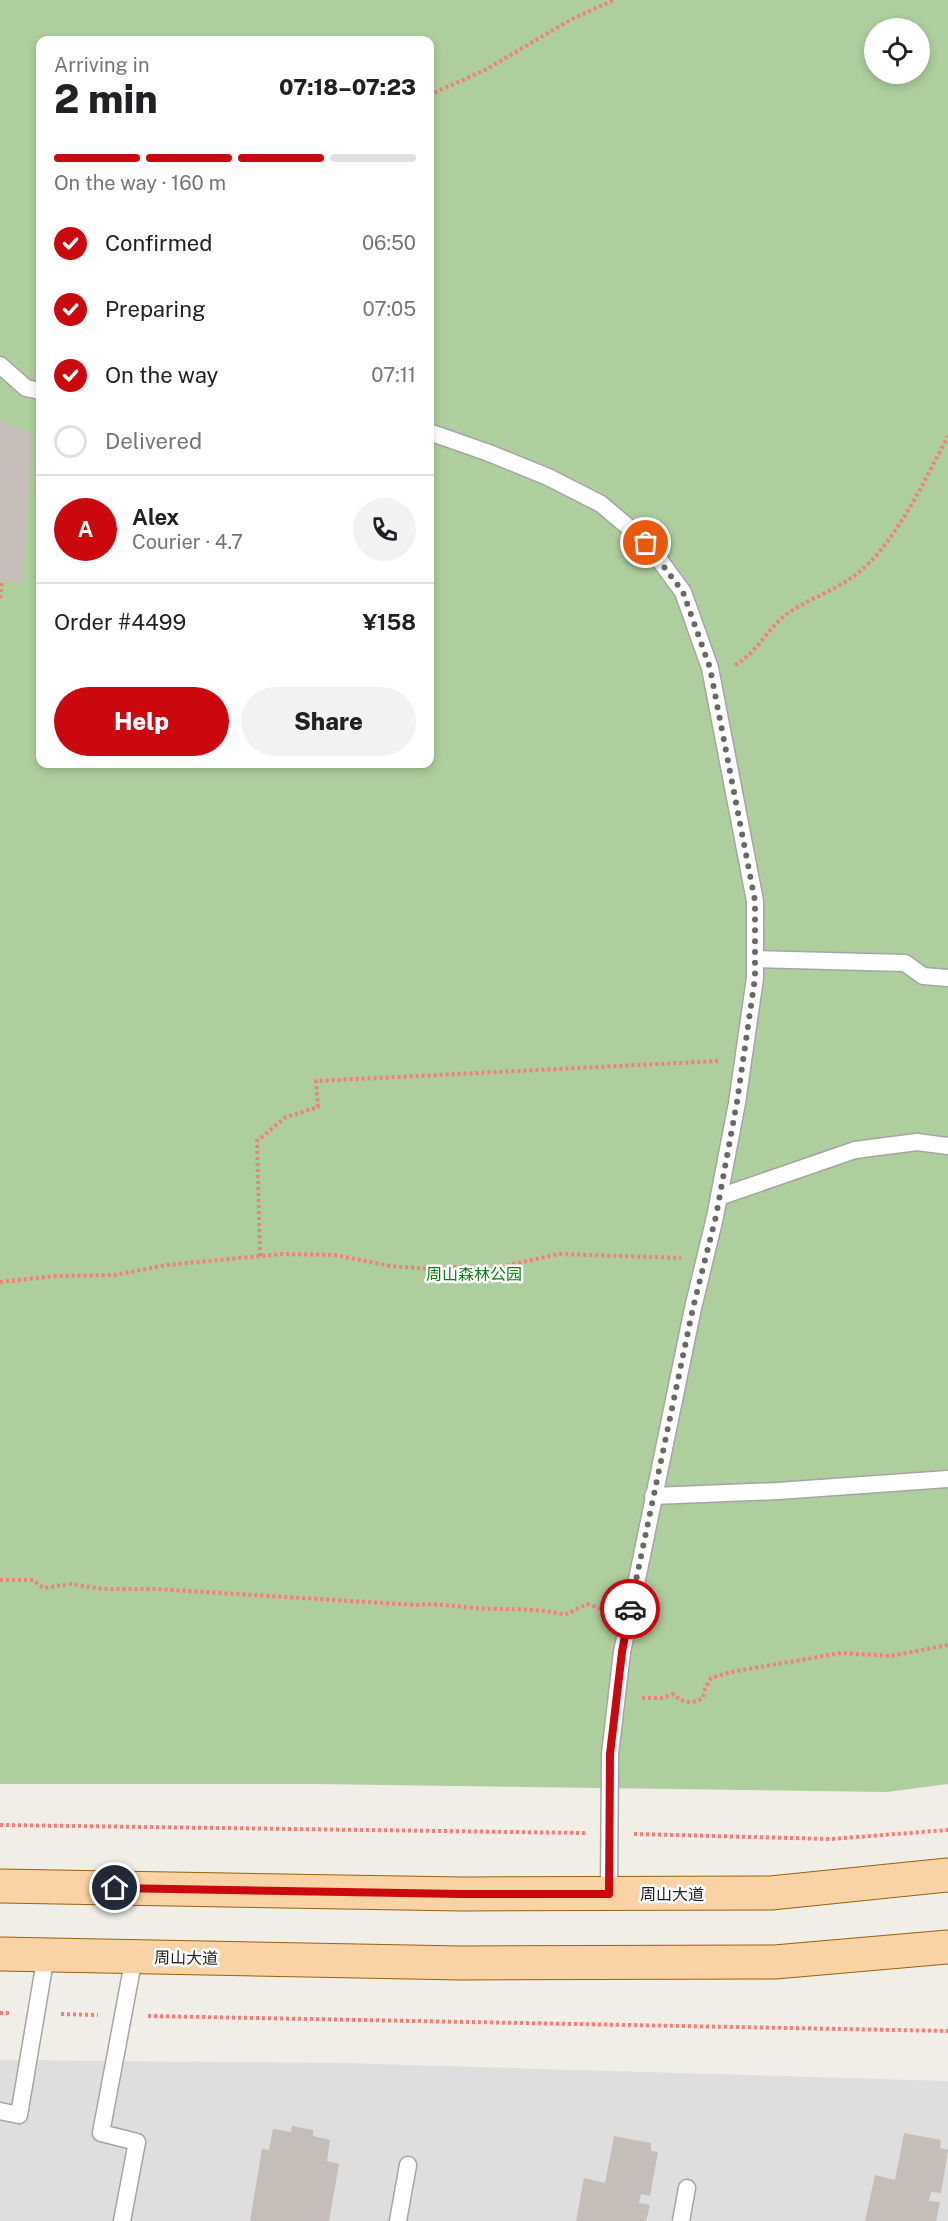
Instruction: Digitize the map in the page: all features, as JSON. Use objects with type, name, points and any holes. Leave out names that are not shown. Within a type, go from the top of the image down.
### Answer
[{"type":"main road","name":"周山大道","points":[[0,1886],[449,1894],[771,1893],[948,1875]]},
{"type":"main road","name":"周山大道","points":[[0,1954],[460,1963],[775,1962],[948,1947]]},
{"type":"lane","points":[[0,365],[26,388],[36,390]]},
{"type":"lane","points":[[434,434],[548,477],[601,504],[646,543],[683,592],[710,671],[755,901],[755,978],[719,1197],[653,1496],[622,1652],[610,1754],[609,1894]]},
{"type":"lane","points":[[755,959],[905,963],[923,976],[948,978]]},
{"type":"lane","points":[[719,1197],[855,1150],[916,1142],[948,1146]]},
{"type":"lane","points":[[653,1496],[778,1491],[948,1479]]},
{"type":"lane","points":[[0,2111],[19,2115],[46,1955]]},
{"type":"lane","points":[[122,2221],[137,2142],[101,2133],[134,1957]]},
{"type":"lane","points":[[398,2221],[408,2165]]},
{"type":"lane","points":[[681,2221],[687,2188]]},
{"type":"path","points":[[434,92],[485,70],[573,19],[614,0]]},
{"type":"path","points":[[710,671],[729,668],[746,658],[784,616],[851,578],[869,563],[915,500],[948,436]]},
{"type":"path","points":[[0,598],[2,581]]},
{"type":"path","points":[[260,1256],[257,1141],[286,1117],[318,1107],[316,1081],[743,1059]]},
{"type":"path","points":[[0,1282],[56,1276],[115,1275],[167,1265],[281,1254],[335,1256],[398,1267],[429,1269],[458,1267],[490,1269],[560,1254],[705,1259]]},
{"type":"path","points":[[0,1580],[33,1580],[43,1588],[71,1584],[103,1588],[177,1590],[416,1605],[438,1603],[470,1608],[547,1610],[565,1615],[586,1604],[629,1616]]},
{"type":"path","points":[[616,1698],[662,1698],[674,1694],[680,1701],[694,1703],[703,1698],[711,1678],[731,1671],[841,1653],[891,1656],[948,1645]]},
{"type":"path","points":[[0,1825],[831,1839],[948,1830]]},
{"type":"path","points":[[0,2013],[948,2031]]},
{"type":"shaded area","points":[[0,2060],[341,2063],[948,2081],[948,2221],[0,2221]]},
{"type":"green space","name":"周山森林公园","points":[[0,0],[948,0],[948,1784],[887,1792],[315,1784],[0,1784]]},
{"type":"building","points":[[0,420],[33,434],[22,583],[0,581]]},
{"type":"building","points":[[292,2126],[313,2130],[313,2136],[330,2140],[327,2161],[339,2164],[329,2221],[250,2221],[262,2149],[269,2150],[273,2129],[291,2132]]},
{"type":"building","points":[[904,2133],[941,2140],[940,2148],[948,2150],[941,2193],[931,2192],[929,2201],[940,2202],[936,2221],[865,2221],[875,2175],[895,2180]]},
{"type":"building","points":[[614,2136],[651,2143],[651,2151],[658,2152],[650,2196],[641,2194],[639,2203],[650,2205],[646,2221],[576,2221],[584,2178],[605,2183]]},
{"type":"way so far","points":[[630,1609],[693,1308],[716,1216],[737,1102],[755,978],[755,901],[710,668],[683,592],[646,543]]},
{"type":"route","points":[[115,1888],[609,1894],[610,1754],[622,1652],[630,1609]]}]
